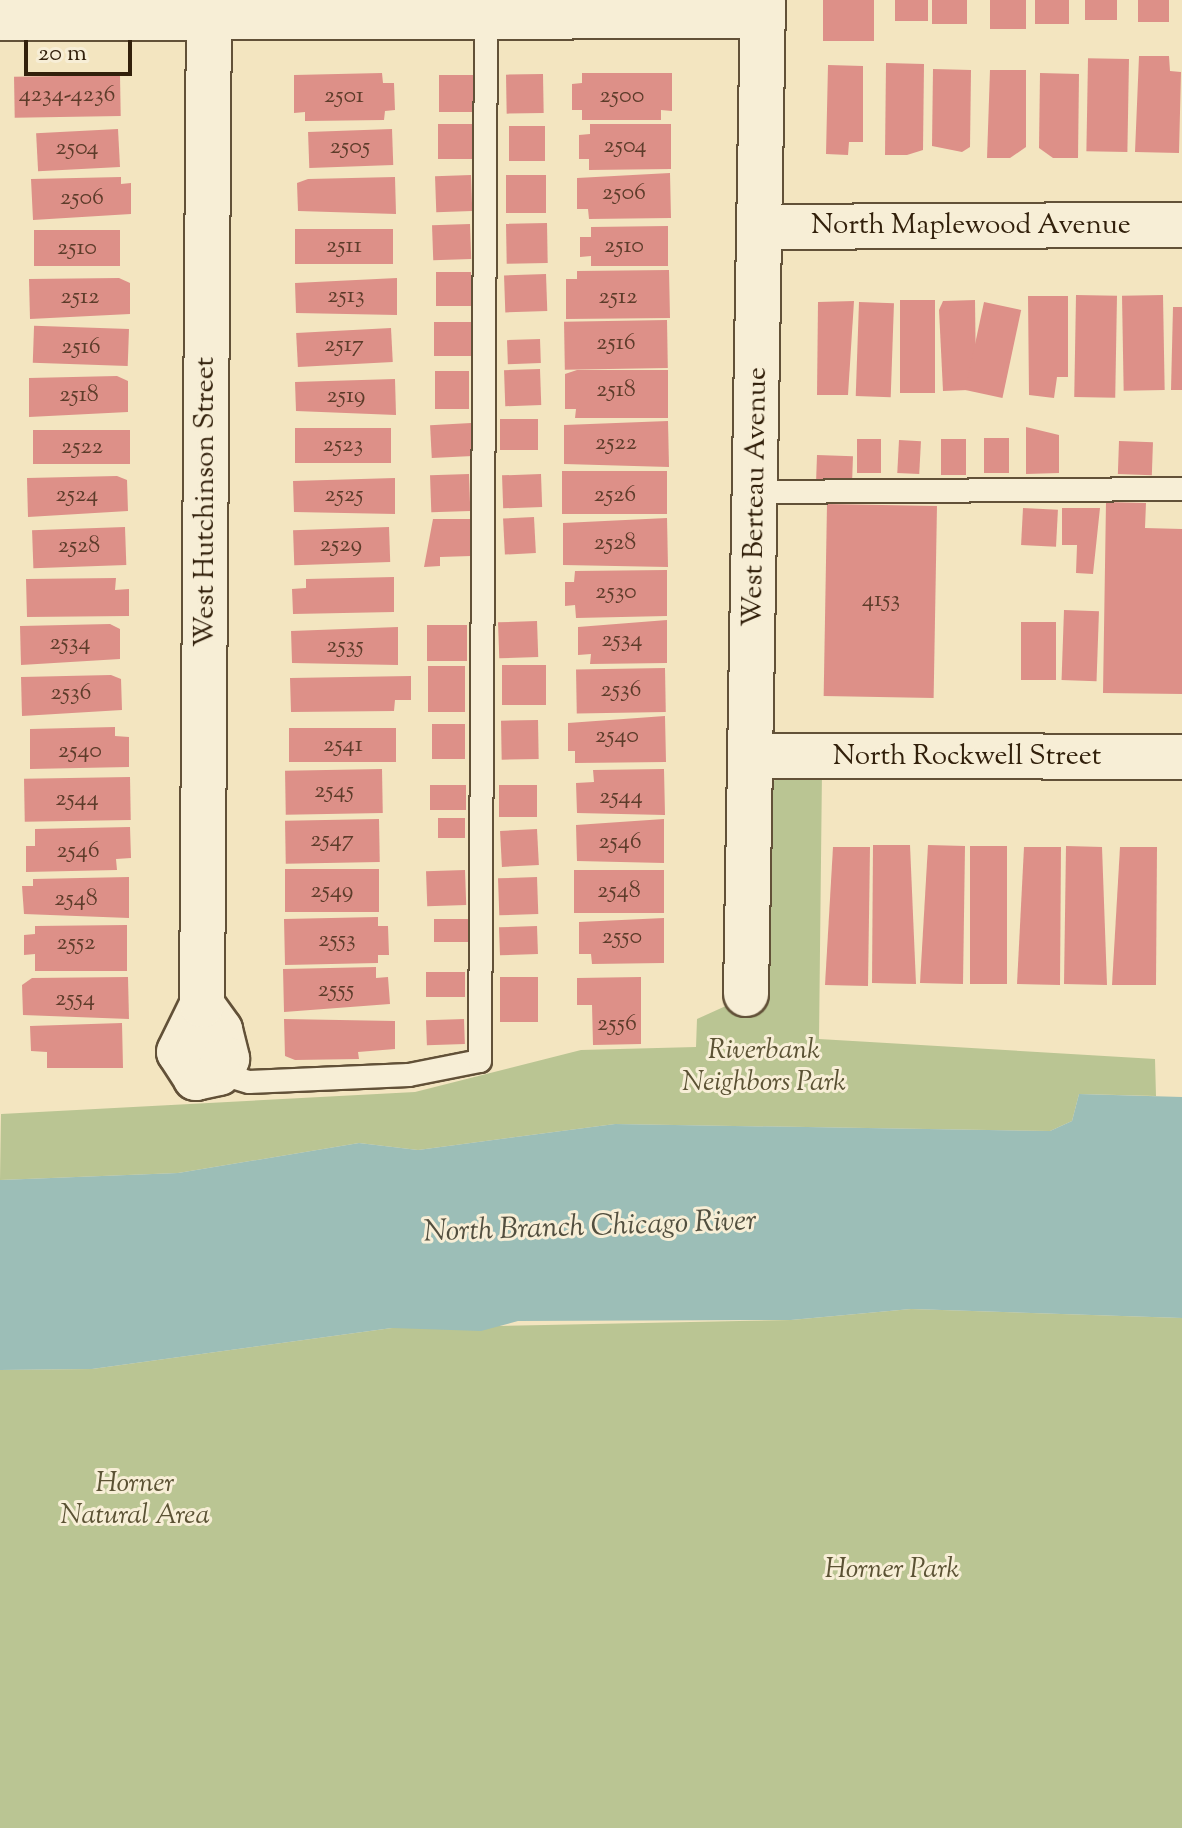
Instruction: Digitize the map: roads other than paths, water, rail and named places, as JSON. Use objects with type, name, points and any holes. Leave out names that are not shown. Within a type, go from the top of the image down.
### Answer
[{"type":"street","points":[[0,18],[209,8],[763,8]]},
{"type":"street","name":"West Hutchinson Street","points":[[209,8],[202,1005],[179,1052],[196,1078],[219,1073]]},
{"type":"street","name":"West Berteau Avenue","points":[[746,994],[763,8]]},
{"type":"street","name":"North Maplewood Avenue","points":[[760,227],[1182,225]]},
{"type":"street","name":"North Rockwell Street","points":[[751,756],[1182,757]]},
{"type":"lane","points":[[219,1073],[249,1082],[361,1077],[480,1061],[486,8]]},
{"type":"lane","points":[[756,492],[1182,489]]},
{"type":"water","name":"North Branch Chicago River","points":[[1079,1094],[1182,1097],[1182,1318],[911,1309],[791,1320],[518,1321],[481,1331],[392,1328],[92,1369],[0,1370],[0,1180],[178,1173],[359,1143],[418,1150],[615,1124],[1050,1131],[1072,1121]]},
{"type":"park label","name":"Riverbank Neighbors Park","points":[[764,1067]]},
{"type":"park label","name":"Horner Natural Area","points":[[135,1500]]},
{"type":"park label","name":"Horner Park","points":[[892,1570]]}]
